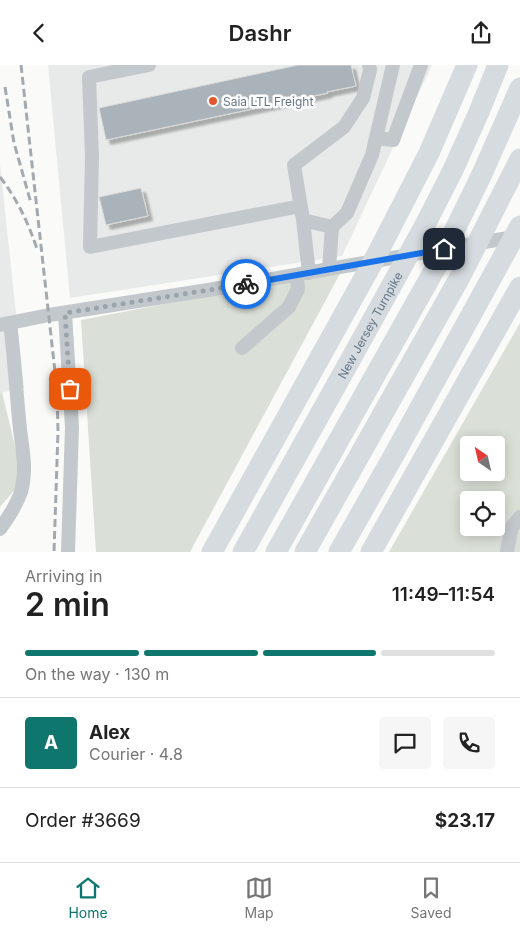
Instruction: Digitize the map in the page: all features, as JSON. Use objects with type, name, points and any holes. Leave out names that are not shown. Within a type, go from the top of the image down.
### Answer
[{"type":"highway","points":[[212,552],[396,219],[429,153],[467,65]]},
{"type":"highway","name":"New Jersey Turnpike","points":[[243,552],[425,225],[468,136],[498,65]]},
{"type":"highway","points":[[276,552],[430,278],[495,145],[520,87]]},
{"type":"highway","points":[[306,552],[460,277],[520,159]]},
{"type":"highway","points":[[372,552],[406,461],[492,278],[520,226]]},
{"type":"highway","points":[[339,552],[406,461],[520,287]]},
{"type":"street","points":[[149,65],[89,77],[92,157],[90,247],[302,213],[332,227]]},
{"type":"street","points":[[242,348],[288,307],[298,289],[303,274],[302,213],[294,165],[344,127],[363,98],[370,70],[368,65]]},
{"type":"street","points":[[329,269],[332,227],[347,213],[372,155],[394,65]]},
{"type":"street","points":[[376,138],[393,140],[421,65]]},
{"type":"street","points":[[0,529],[13,510],[20,493],[25,463],[19,422],[15,357],[5,324],[520,236]]},
{"type":"street","points":[[65,313],[72,427],[68,552]]},
{"type":"street","points":[[506,551],[512,527],[520,517]]},
{"type":"shaded area","points":[[48,65],[432,65],[342,256],[70,298]]},
{"type":"shaded area","points":[[0,164],[24,388],[0,393]]},
{"type":"shaded area","points":[[342,270],[190,552],[96,552],[81,320]]},
{"type":"shaded area","points":[[520,323],[520,552],[389,552]]},
{"type":"shaded area","points":[[2,392],[23,480],[0,507],[0,393]]},
{"type":"building","name":"Saia LTL Freight","points":[[298,65],[351,65],[356,86],[106,140],[99,108]]},
{"type":"building","points":[[141,188],[148,216],[106,225],[99,197]]},
{"type":"railway","points":[[21,65],[57,390],[58,432],[54,552]]},
{"type":"railway","points":[[5,87],[14,143],[31,203]]},
{"type":"railway","points":[[0,177],[22,211],[37,249]]},
{"type":"way so far","points":[[70,389],[65,313],[246,284]]},
{"type":"place","name":"Saia LTL Freight","points":[[213,101]]},
{"type":"route","points":[[246,284],[444,249]]}]
